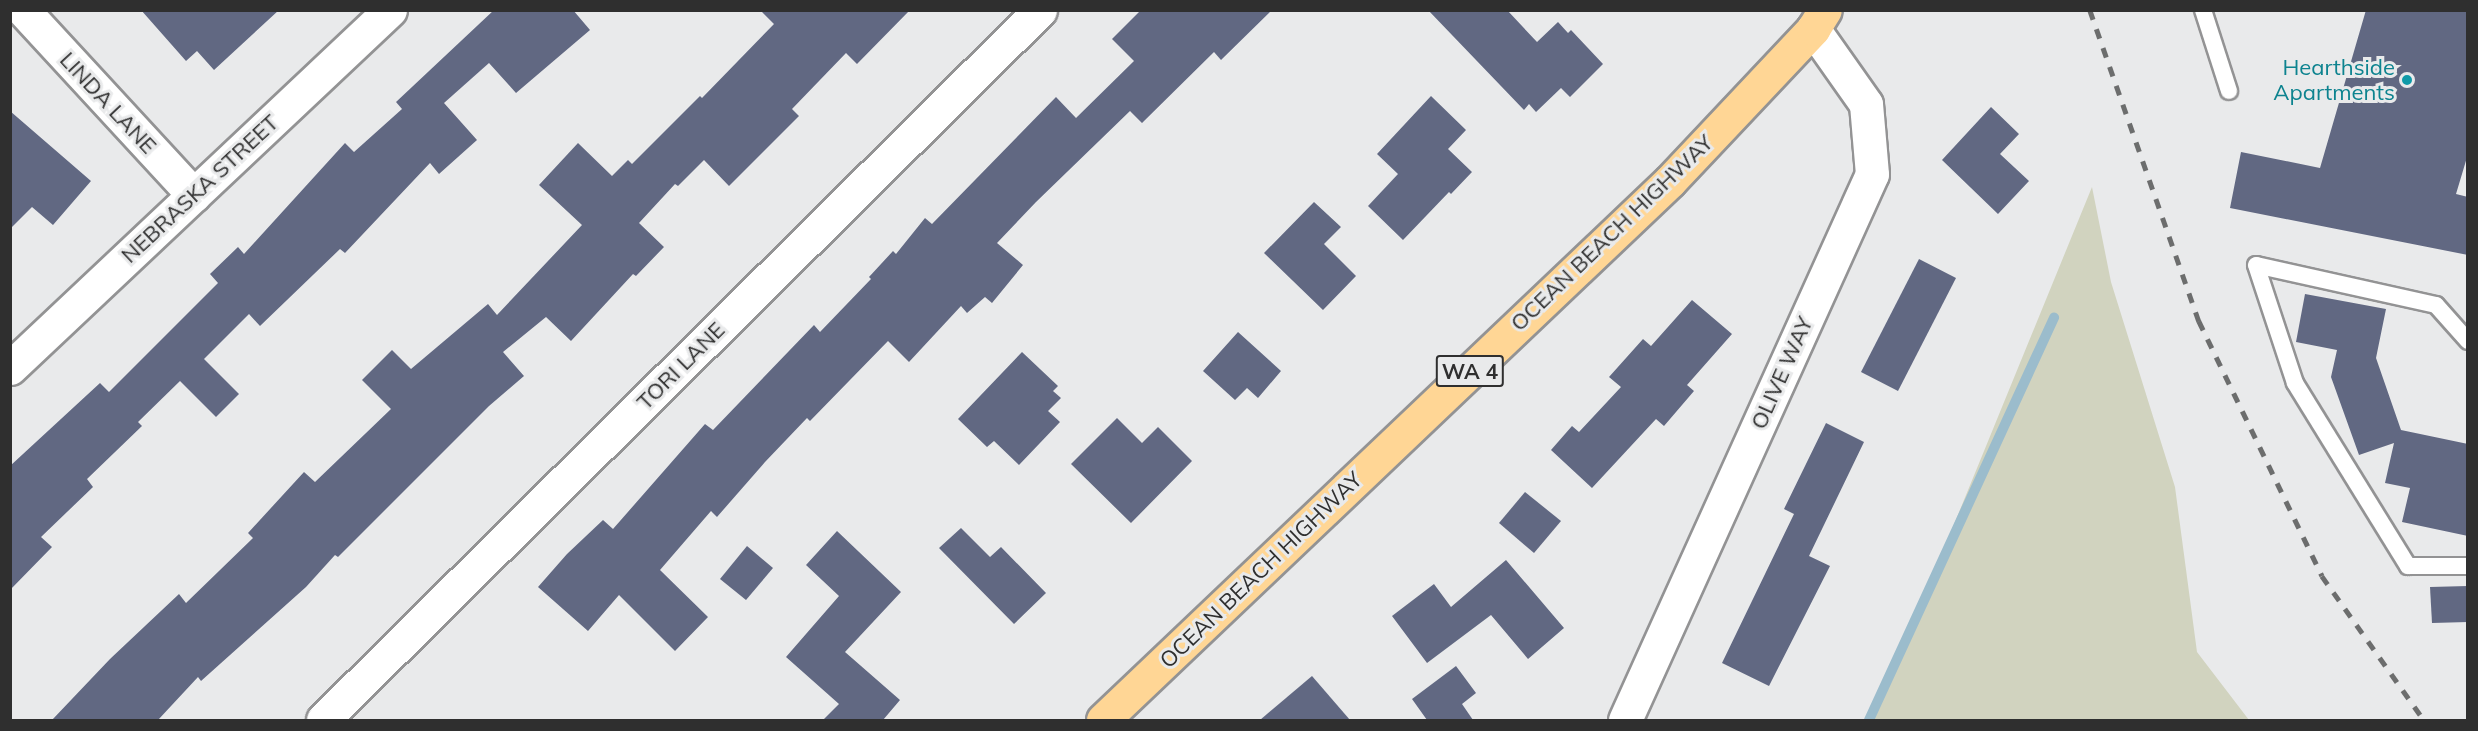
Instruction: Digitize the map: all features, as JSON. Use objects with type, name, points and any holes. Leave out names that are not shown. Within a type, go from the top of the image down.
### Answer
[{"type":"main road","name":"OCEAN BEACH HIGHWAY","points":[[1103,720],[1670,181],[1819,20]]},
{"type":"street","name":"LINDA LANE","points":[[23,10],[194,195]]},
{"type":"street","name":"NEBRASKA STREET","points":[[10,368],[390,10]]},
{"type":"street","name":"TORI LANE","points":[[323,720],[1040,10]]},
{"type":"street","name":"OLIVE WAY","points":[[1625,720],[1872,174],[1866,104],[1819,20]]},
{"type":"lane","points":[[2203,10],[2229,91]]},
{"type":"lane","points":[[2468,342],[2436,305],[2256,264],[2295,383],[2408,566],[2468,567]]},
{"type":"green space","points":[[2092,187],[2111,282],[2175,487],[2197,652],[2249,720],[1874,720]]},
{"type":"building","points":[[141,10],[279,10],[214,70],[197,51],[186,61]]},
{"type":"building","points":[[494,10],[573,10],[590,30],[516,93],[489,63],[444,103],[477,140],[439,174],[430,163],[345,253],[340,249],[260,326],[249,314],[204,359],[239,394],[216,417],[180,381],[138,422],[142,426],[87,479],[93,487],[41,537],[52,547],[10,590],[10,466],[100,383],[109,392],[218,283],[210,274],[238,247],[244,254],[345,143],[354,152],[402,109],[396,102]]},
{"type":"building","points":[[760,10],[910,10],[857,64],[846,53],[792,109],[799,116],[729,186],[704,160],[678,186],[675,184],[639,223],[664,247],[636,276],[633,274],[571,341],[546,317],[503,352],[524,376],[489,406],[338,557],[335,555],[306,587],[201,681],[198,677],[158,720],[52,720],[110,659],[179,594],[186,603],[253,538],[248,533],[304,472],[315,482],[391,409],[362,380],[392,350],[411,369],[488,304],[497,315],[582,225],[539,185],[578,143],[612,176],[628,160],[632,164],[700,96],[702,98],[774,24]]},
{"type":"building","points":[[1141,10],[1272,10],[1221,60],[1214,52],[1142,123],[1130,111],[1036,202],[997,243],[1023,265],[992,303],[985,297],[967,313],[961,306],[909,362],[888,341],[810,421],[807,418],[717,517],[711,511],[660,570],[708,617],[675,651],[619,595],[588,631],[538,587],[567,554],[603,520],[613,529],[705,424],[713,430],[814,325],[820,332],[871,279],[869,277],[893,251],[896,254],[925,218],[932,224],[1056,97],[1076,118],[1134,61],[1112,39]]},
{"type":"building","points":[[1428,10],[1507,10],[1537,42],[1558,22],[1568,33],[1571,30],[1603,64],[1570,97],[1561,88],[1536,112],[1529,104],[1524,110]]},
{"type":"building","points":[[2366,10],[2468,10],[2468,154],[2456,194],[2468,197],[2468,255],[2230,208],[2241,152],[2320,168]]},
{"type":"building","points":[[1431,96],[1466,130],[1448,149],[1472,172],[1451,194],[1449,192],[1403,240],[1368,206],[1398,174],[1377,154]]},
{"type":"building","points":[[1991,107],[2019,134],[2000,154],[2029,181],[1998,214],[1942,160]]},
{"type":"building","points":[[10,111],[91,181],[53,225],[32,207],[10,229]]},
{"type":"building","points":[[1314,202],[1341,227],[1324,244],[1356,276],[1323,310],[1264,253]]},
{"type":"building","points":[[1919,259],[1956,278],[1898,391],[1861,372]]},
{"type":"building","points":[[2305,294],[2386,309],[2376,358],[2401,430],[2468,444],[2468,536],[2402,522],[2410,488],[2385,483],[2394,443],[2359,455],[2331,377],[2337,350],[2296,342]]},
{"type":"building","points":[[1692,300],[1732,334],[1687,385],[1694,391],[1664,426],[1656,419],[1592,488],[1551,450],[1572,426],[1579,432],[1621,387],[1609,377],[1643,339],[1651,346]]},
{"type":"building","points":[[1238,332],[1281,371],[1258,398],[1247,388],[1235,400],[1203,371]]},
{"type":"building","points":[[1022,352],[1058,386],[1053,391],[1061,398],[1048,411],[1060,422],[1019,465],[994,441],[987,447],[958,419]]},
{"type":"building","points":[[1117,418],[1142,443],[1158,427],[1192,461],[1131,523],[1071,464]]},
{"type":"building","points":[[1826,423],[1864,442],[1809,556],[1830,566],[1769,686],[1722,663],[1794,514],[1784,509]]},
{"type":"building","points":[[1525,492],[1561,521],[1534,553],[1499,523]]},
{"type":"building","points":[[961,528],[990,557],[1001,547],[1046,593],[1014,624],[939,548]]},
{"type":"building","points":[[837,531],[901,592],[845,652],[900,700],[883,720],[823,720],[839,704],[786,657],[839,596],[806,565]]},
{"type":"building","points":[[747,546],[773,568],[746,600],[720,579]]},
{"type":"building","points":[[1506,560],[1564,628],[1528,659],[1491,615],[1427,663],[1392,616],[1434,584],[1451,607]]},
{"type":"building","points":[[2468,586],[2468,622],[2432,623],[2430,587]]},
{"type":"building","points":[[1456,666],[1476,693],[1462,704],[1473,720],[1427,720],[1412,699]]},
{"type":"building","points":[[1312,676],[1350,720],[1260,720]]},
{"type":"waterway","points":[[1869,720],[2054,318]]},
{"type":"railway","points":[[2090,10],[2199,321],[2322,576],[2424,720]]},
{"type":"place","name":"Hearthside Apartments","points":[[2407,80]]}]
